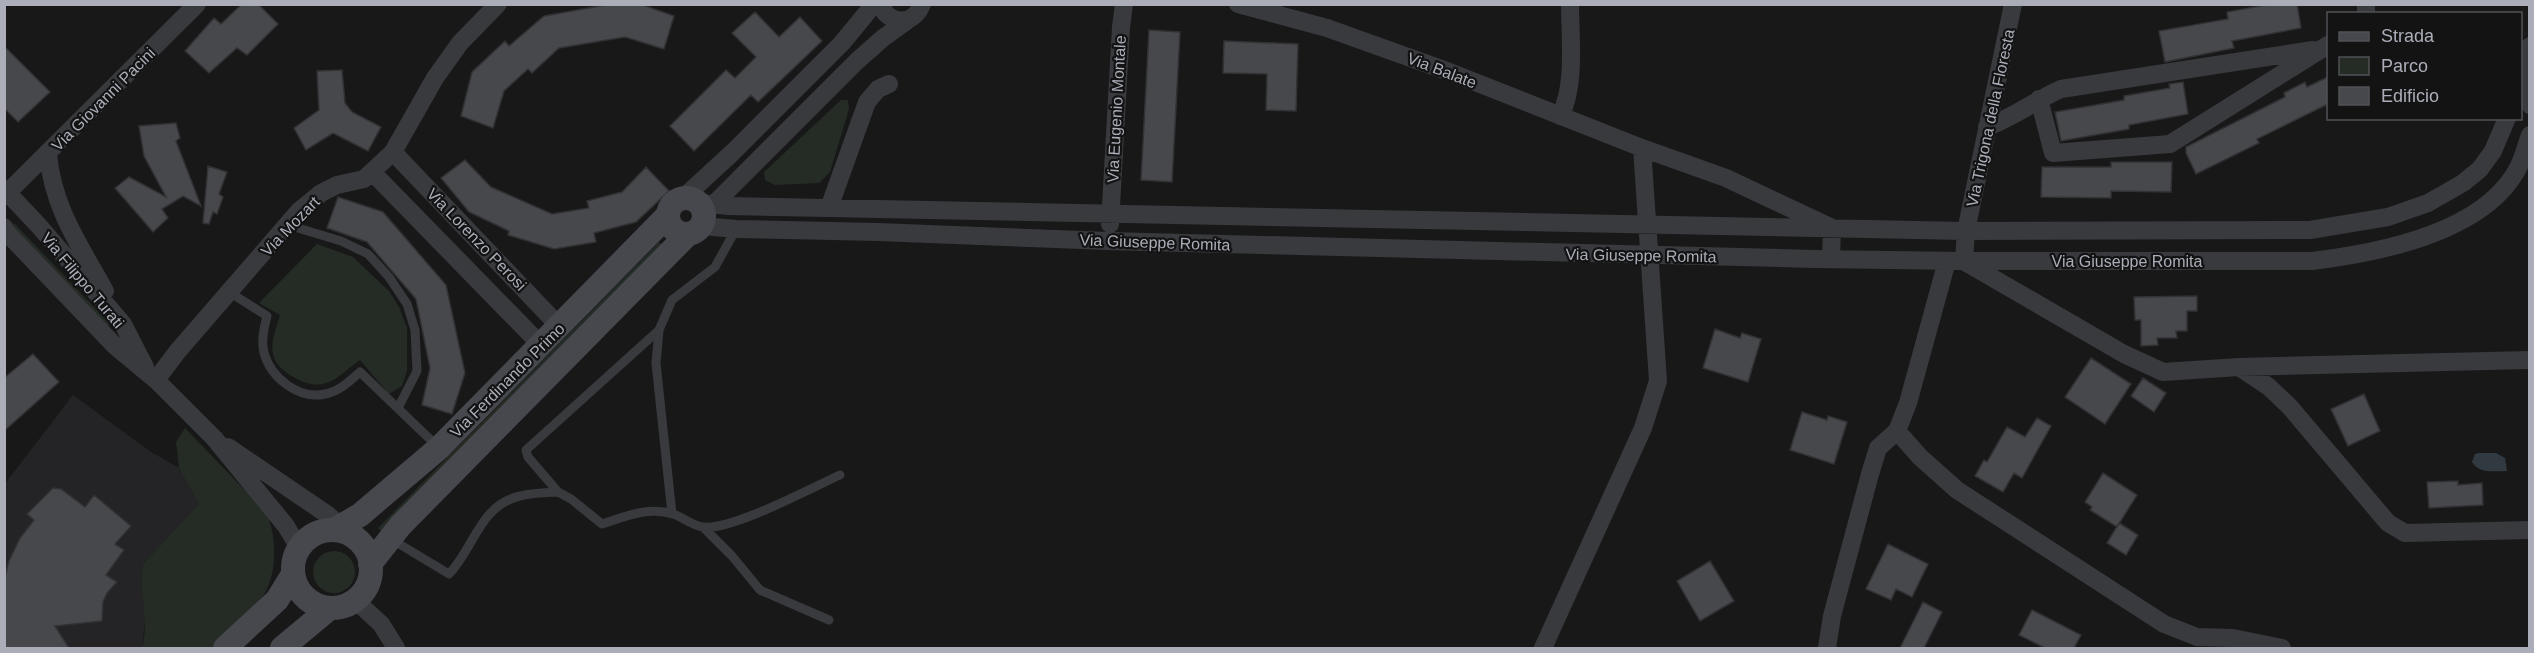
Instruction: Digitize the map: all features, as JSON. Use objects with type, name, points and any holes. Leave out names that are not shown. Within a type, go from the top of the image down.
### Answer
[{"type":"street","name":"Via Giovanni Pacini","points":[[6,192],[197,4]]},
{"type":"street","name":"Via Mozart","points":[[152,377],[177,352],[288,225],[321,193],[373,173],[393,152],[435,78],[460,43],[498,4]]},
{"type":"street","name":"Via Ferdinando Primo","points":[[370,564],[389,538],[693,214],[732,153],[842,44],[874,4]]},
{"type":"street","points":[[880,4],[888,17],[901,21],[915,14]]},
{"type":"street","name":"Via Ferdinando Primo","points":[[345,532],[360,515],[439,448],[560,327],[748,168],[883,38],[932,4]]},
{"type":"street","name":"Via Eugenio Montale","points":[[1108,241],[1124,4]]},
{"type":"street","name":"Via Balate","points":[[1238,4],[1327,28],[1447,71],[1642,148],[1726,178],[1832,228]]},
{"type":"street","points":[[1560,116],[1566,106],[1569,87],[1570,4]]},
{"type":"street","name":"Via Trigona della Floresta","points":[[1897,431],[1966,231],[2013,4]]},
{"type":"street","points":[[2522,70],[2529,46]]},
{"type":"street","points":[[2039,99],[2053,153],[2170,144],[2324,47]]},
{"type":"street","points":[[1988,127],[2013,117],[2039,99],[2061,89],[2324,47]]},
{"type":"street","points":[[2522,77],[2529,105]]},
{"type":"street","points":[[829,208],[867,102],[878,89],[889,84]]},
{"type":"street","name":"Via Giuseppe Romita","points":[[693,214],[829,208],[1966,231],[2310,230],[2388,217],[2428,203],[2463,183],[2480,169],[2493,151],[2506,120]]},
{"type":"street","name":"Via Giuseppe Romita","points":[[693,214],[736,230],[878,232],[1108,241],[1831,259],[2312,261],[2396,246],[2441,231],[2480,208],[2502,190],[2519,166],[2529,135]]},
{"type":"street","points":[[1544,648],[1642,428],[1658,381],[1642,148]]},
{"type":"street","name":"Via Lorenzo Perosi","points":[[393,152],[560,327]]},
{"type":"street","points":[[48,153],[58,205],[123,324]]},
{"type":"street","points":[[748,168],[738,191],[742,197],[751,202],[792,208]]},
{"type":"street","name":"Via Lorenzo Perosi","points":[[373,173],[541,345]]},
{"type":"street","name":"Via Filippo Turati","points":[[6,192],[123,324],[152,377]]},
{"type":"street","points":[[2428,203],[2441,231]]},
{"type":"street","points":[[878,232],[880,209]]},
{"type":"street","points":[[1215,243],[1217,217]]},
{"type":"street","name":"Via Filippo Turati","points":[[4,227],[7,233],[114,346],[152,377],[214,438]]},
{"type":"street","points":[[1831,259],[1832,228]]},
{"type":"street","points":[[2310,230],[2312,261]]},
{"type":"street","points":[[1955,261],[2124,354],[2163,372],[2239,367],[2529,360]]},
{"type":"street","points":[[2239,367],[2269,387],[2290,407],[2388,523],[2405,533],[2529,530]]},
{"type":"street","points":[[1827,648],[1832,616],[1878,448],[1897,431],[1920,457],[1957,490],[2164,624],[2199,643],[2233,638],[2282,648]]},
{"type":"street","points":[[214,438],[273,476],[345,532],[366,551],[370,564],[369,578],[364,590],[355,600],[343,607],[330,608],[317,605],[305,598],[297,587],[293,574],[294,561],[299,548],[314,535],[345,532]]},
{"type":"street","points":[[214,438],[286,526],[299,548]]},
{"type":"street","points":[[225,648],[277,600],[293,574]]},
{"type":"street","points":[[355,600],[381,624],[396,648]]},
{"type":"street","points":[[282,648],[330,608]]},
{"type":"lane","points":[[288,225],[341,241],[368,254],[407,304],[415,330],[417,371],[398,408]]},
{"type":"lane","points":[[672,514],[656,363],[659,330],[672,300],[715,267],[736,230]]},
{"type":"lane","points":[[229,292],[267,316],[263,338],[264,353],[280,381],[297,391],[323,395],[341,388],[360,372],[439,448]]},
{"type":"lane","points":[[659,330],[526,450],[528,457],[558,492],[571,499],[602,524],[636,513],[672,514],[703,527],[732,556],[760,590],[829,620]]},
{"type":"lane","points":[[703,527],[730,525],[840,475]]},
{"type":"lane","points":[[389,538],[449,574],[460,562],[486,515],[502,503],[519,496],[558,492]]},
{"type":"shaded area","points":[[73,395],[151,452],[179,468],[200,504],[143,564],[141,576],[146,611],[142,648],[5,648],[4,485]]},
{"type":"shaded area","points":[[2496,453],[2505,458],[2507,471],[2487,471],[2475,466],[2472,462],[2475,454]]},
{"type":"green space","points":[[841,100],[848,100],[849,109],[830,172],[819,183],[775,185],[765,180],[764,172]]},
{"type":"green space","points":[[14,223],[110,324],[106,329],[12,229]]},
{"type":"green space","points":[[659,242],[663,246],[382,532],[378,528]]},
{"type":"green space","points":[[317,244],[353,257],[389,291],[399,307],[407,328],[407,371],[402,386],[389,394],[360,360],[335,379],[318,385],[295,378],[278,365],[274,358],[272,351],[274,335],[280,315],[259,303]]},
{"type":"green space","points":[[185,428],[266,512],[273,534],[273,570],[270,582],[259,602],[212,648],[142,648],[145,626],[143,564],[199,504],[179,468],[176,442]]},
{"type":"green space","points":[[334,551],[349,557],[355,572],[349,587],[334,593],[319,587],[313,572],[319,557]]},
{"type":"building","points":[[242,4],[258,4],[278,24],[247,55],[237,48],[209,73],[185,51],[214,18],[221,24]]},
{"type":"building","points":[[611,4],[640,4],[674,16],[664,49],[625,37],[559,48],[532,73],[528,69],[504,91],[493,128],[461,116],[472,72],[505,41],[509,46],[544,16]]},
{"type":"building","points":[[2271,4],[2297,4],[2301,28],[2232,41],[2234,48],[2165,62],[2159,31],[2228,19],[2227,12]]},
{"type":"building","points":[[755,12],[779,37],[800,17],[822,41],[758,102],[751,95],[694,151],[670,126],[726,70],[735,78],[756,57],[732,33]]},
{"type":"building","points":[[1149,30],[1180,32],[1172,182],[1141,180]]},
{"type":"building","points":[[1224,41],[1298,44],[1296,111],[1266,110],[1267,74],[1223,73]]},
{"type":"building","points":[[4,46],[50,92],[18,122],[4,108]]},
{"type":"building","points":[[342,70],[345,103],[352,112],[381,127],[368,151],[333,133],[306,150],[294,128],[319,110],[317,71]]},
{"type":"building","points":[[2327,77],[2327,104],[2257,139],[2259,143],[2196,174],[2186,153],[2186,147],[2285,97],[2284,93],[2305,82],[2307,87]]},
{"type":"building","points":[[2183,82],[2188,114],[2129,125],[2129,129],[2061,141],[2055,112],[2124,100],[2124,96],[2170,88],[2169,84]]},
{"type":"building","points":[[176,123],[180,138],[176,141],[201,206],[183,196],[162,209],[168,218],[153,232],[115,188],[129,177],[166,197],[144,156],[139,126]]},
{"type":"building","points":[[465,160],[491,187],[552,214],[589,208],[587,201],[622,192],[646,167],[669,191],[636,222],[594,233],[596,242],[554,249],[508,235],[509,231],[469,212],[441,178]]},
{"type":"building","points":[[2111,162],[2172,162],[2171,192],[2111,191],[2111,198],[2041,197],[2042,167],[2111,167]]},
{"type":"building","points":[[208,166],[227,172],[219,194],[223,197],[217,214],[213,212],[209,224],[203,223]]},
{"type":"building","points":[[338,197],[383,212],[446,285],[465,373],[452,414],[422,405],[430,368],[416,299],[367,242],[327,228]]},
{"type":"building","points":[[2197,296],[2197,311],[2187,311],[2187,331],[2176,331],[2177,338],[2157,338],[2158,345],[2141,346],[2141,320],[2135,320],[2134,297]]},
{"type":"building","points":[[1715,329],[1740,338],[1742,333],[1761,339],[1748,382],[1703,368]]},
{"type":"building","points":[[33,354],[59,382],[4,431],[4,378]]},
{"type":"building","points":[[2091,358],[2131,384],[2105,424],[2065,397]]},
{"type":"building","points":[[2143,378],[2166,393],[2154,412],[2131,396]]},
{"type":"building","points":[[2364,394],[2380,431],[2348,446],[2331,409]]},
{"type":"building","points":[[1802,412],[1827,420],[1828,416],[1847,422],[1834,464],[1790,450]]},
{"type":"building","points":[[2037,418],[2051,426],[2022,478],[2014,473],[2003,492],[1975,476],[1984,460],[1987,462],[2007,427],[2025,437]]},
{"type":"building","points":[[2103,473],[2137,495],[2117,527],[2090,510],[2092,507],[2085,502]]},
{"type":"building","points":[[2458,481],[2458,485],[2482,483],[2483,505],[2429,508],[2427,482]]},
{"type":"building","points":[[53,488],[61,489],[85,507],[94,495],[131,526],[115,544],[124,550],[106,575],[117,582],[107,593],[103,602],[102,621],[55,626],[69,648],[4,648],[4,580],[9,561],[20,538],[34,520],[27,514]]},
{"type":"building","points":[[2119,523],[2138,535],[2126,555],[2107,543]]},
{"type":"building","points":[[1888,544],[1928,564],[1912,597],[1896,589],[1891,600],[1866,589]]},
{"type":"building","points":[[1710,561],[1734,601],[1700,621],[1677,581]]},
{"type":"building","points":[[1923,602],[1942,612],[1924,648],[1900,648]]},
{"type":"building","points":[[2032,610],[2081,635],[2074,648],[2045,648],[2019,635]]}]
